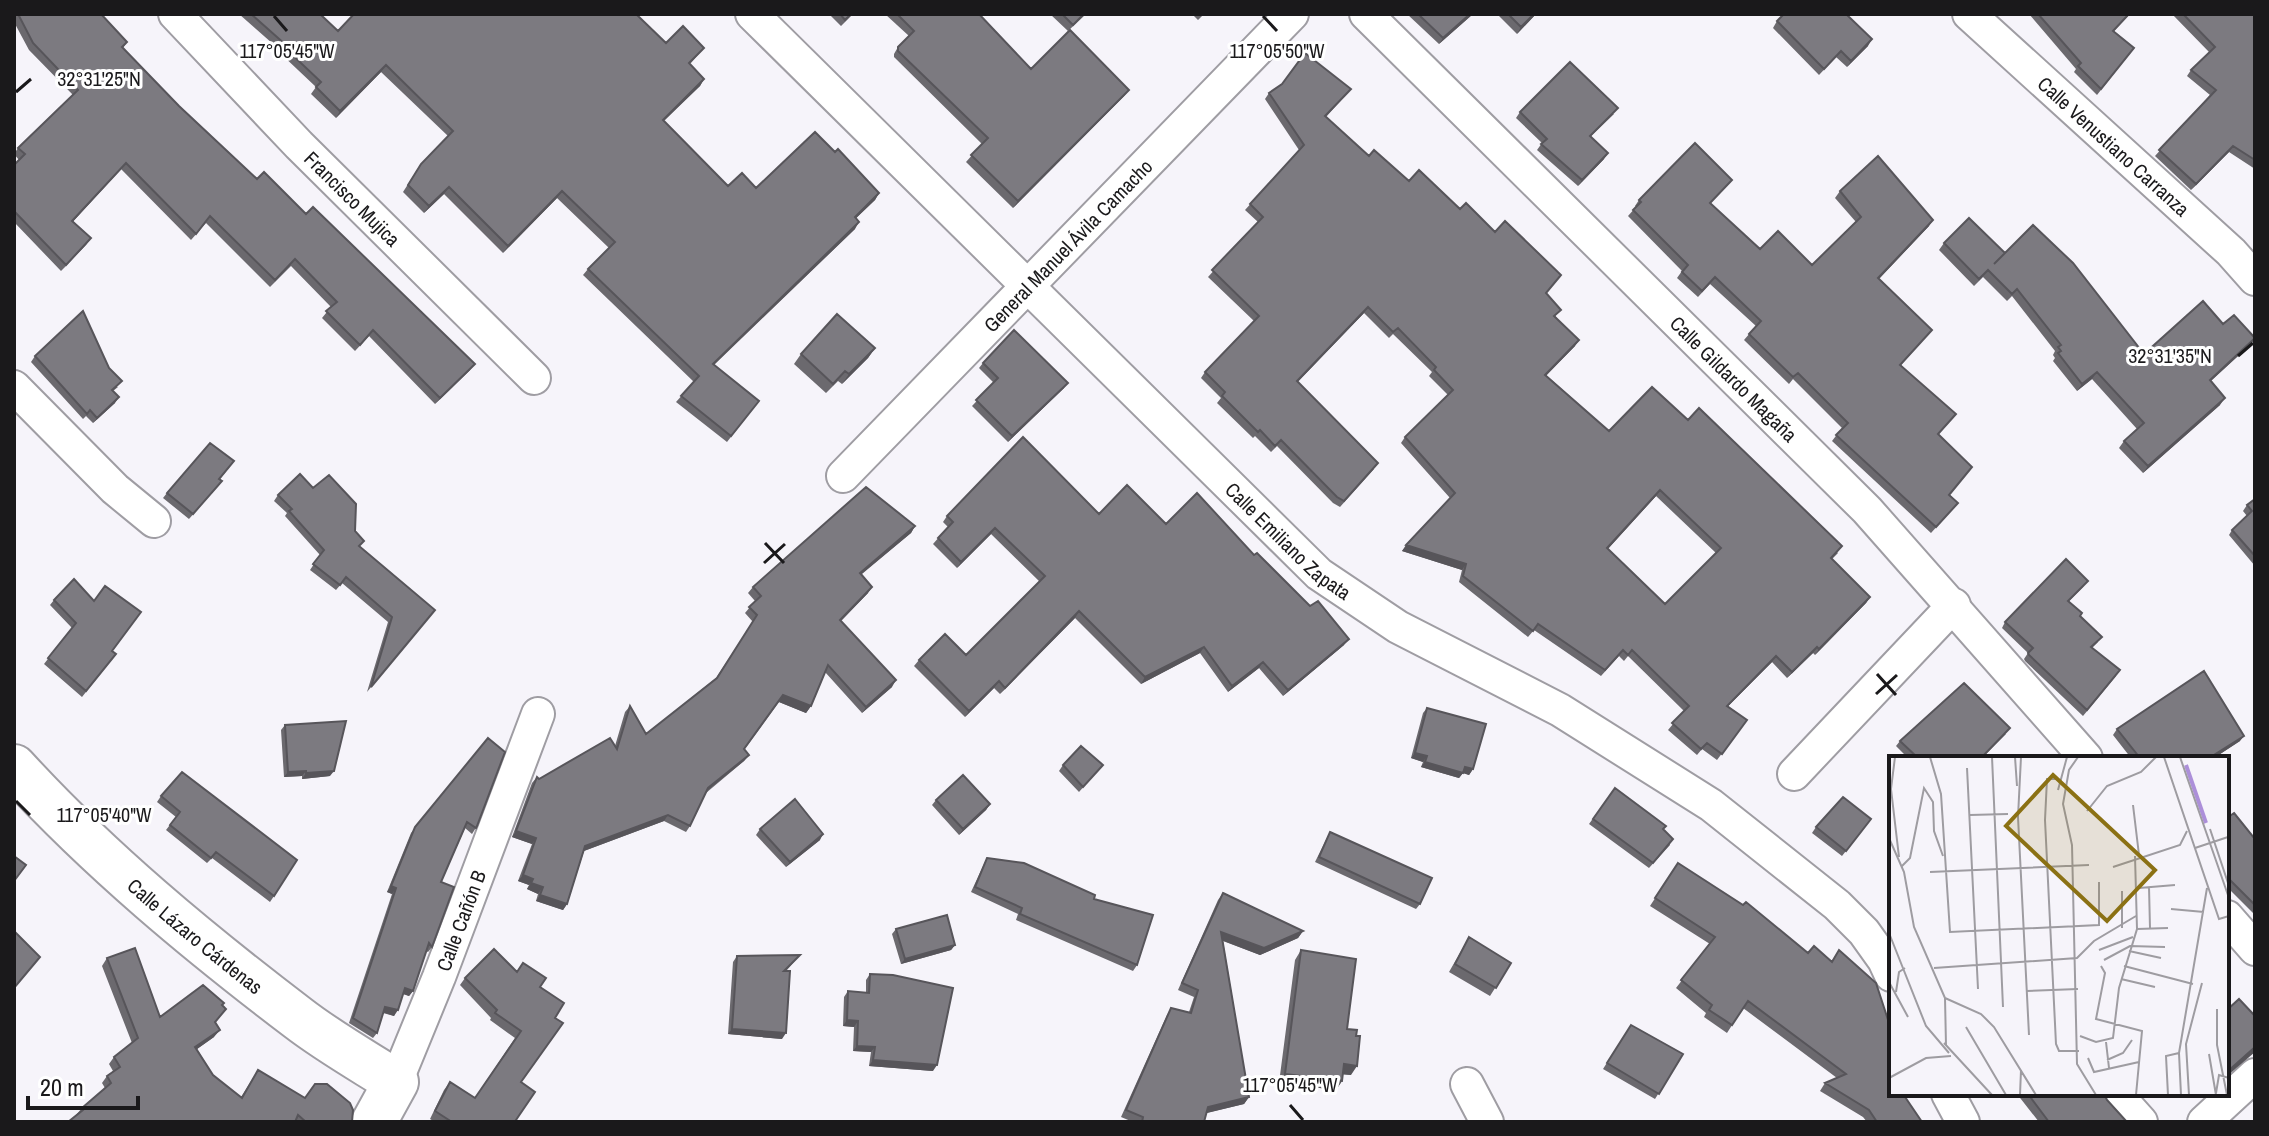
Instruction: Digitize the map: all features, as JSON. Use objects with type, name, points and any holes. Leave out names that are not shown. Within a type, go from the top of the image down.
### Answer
[{"type":"street","name":"Francisco Mujica","points":[[175,14],[299,145],[534,378]]},
{"type":"street","name":"Calle Emiliano Zapata","points":[[752,14],[1319,574],[1398,627],[1560,710],[1711,805],[1837,905],[1864,932],[1889,972]]},
{"type":"street","name":"General Manuel Ávila Camacho","points":[[843,476],[1292,14]]},
{"type":"street","name":"Calle Gildardo Magaña","points":[[1366,14],[1867,510],[2084,756]]},
{"type":"street","name":"Calle Venustiano Carranza","points":[[1969,14],[2231,252],[2255,279]]},
{"type":"street","points":[[14,387],[115,489],[154,521]]},
{"type":"street","points":[[1794,774],[1954,605]]},
{"type":"street","name":"Calle Cañón B","points":[[374,1122],[396,1082],[439,977],[538,714]]},
{"type":"street","name":"Calle Lázaro Cárdenas","points":[[14,767],[54,811],[124,876],[300,1020],[396,1082]]},
{"type":"street","points":[[2229,919],[2255,949]]},
{"type":"street","points":[[2204,1122],[2255,1075]]},
{"type":"street","points":[[1467,1084],[1487,1122]]},
{"type":"street","points":[[1949,1096],[1963,1122]]},
{"type":"street","points":[[2118,1096],[2141,1122]]},
{"type":"building","points":[[18,14],[101,14],[127,42],[122,47],[257,179],[264,172],[306,214],[313,207],[475,364],[440,398],[373,330],[360,345],[326,311],[337,302],[295,259],[275,280],[210,216],[196,234],[126,163],[72,221],[91,238],[66,265],[14,211],[14,165],[25,154],[18,148],[78,90],[33,43]]},
{"type":"building","points":[[251,14],[320,14],[338,31],[354,14],[636,14],[666,43],[683,26],[704,48],[689,63],[704,79],[663,120],[728,186],[742,173],[756,188],[815,132],[835,152],[838,149],[879,193],[855,217],[859,222],[713,364],[759,401],[731,436],[681,396],[699,376],[588,269],[615,242],[562,191],[508,246],[449,187],[429,206],[408,185],[421,164],[453,131],[386,65],[340,111],[316,87],[321,82]]},
{"type":"building","points":[[897,14],[979,14],[1031,69],[1070,30],[1129,90],[1018,201],[971,155],[988,138],[898,51],[898,47],[914,31]]},
{"type":"building","points":[[1062,14],[1084,14],[1073,25]]},
{"type":"building","points":[[1418,14],[1470,14],[1443,38]]},
{"type":"building","points":[[1508,14],[1534,14],[1521,27]]},
{"type":"building","points":[[1784,14],[1846,14],[1872,39],[1851,61],[1841,51],[1824,69],[1777,21]]},
{"type":"building","points":[[2038,14],[2129,14],[2113,31],[2134,48],[2101,89],[2078,66],[2081,63]]},
{"type":"building","points":[[2183,14],[2255,14],[2255,160],[2233,146],[2196,184],[2159,150],[2216,90],[2191,70],[2215,47]]},
{"type":"building","points":[[1305,53],[1351,89],[1325,116],[1369,156],[1374,150],[1409,181],[1419,170],[1460,209],[1466,203],[1495,232],[1505,221],[1561,275],[1546,293],[1561,310],[1554,316],[1579,340],[1545,375],[1609,431],[1652,387],[1688,420],[1699,408],[1842,546],[1831,558],[1870,597],[1792,672],[1776,656],[1727,706],[1747,720],[1722,754],[1707,743],[1701,749],[1672,723],[1689,706],[1632,650],[1628,655],[1623,650],[1605,670],[1538,624],[1533,631],[1463,576],[1466,564],[1406,545],[1455,493],[1405,437],[1453,390],[1434,370],[1436,367],[1398,328],[1393,332],[1368,307],[1297,381],[1378,463],[1344,501],[1281,440],[1275,446],[1260,430],[1258,432],[1222,396],[1225,392],[1205,372],[1259,316],[1212,270],[1263,217],[1250,204],[1304,145],[1269,93],[1282,84]],"holes":[[[1660,490],[1721,548],[1665,604],[1607,548]]]},
{"type":"building","points":[[1570,62],[1618,108],[1590,136],[1608,153],[1582,180],[1541,144],[1547,139],[1520,112]]},
{"type":"building","points":[[1695,143],[1732,180],[1710,203],[1760,249],[1778,231],[1812,265],[1861,217],[1840,191],[1878,156],[1933,220],[1878,278],[1932,330],[1900,365],[1956,414],[1938,434],[1972,467],[1949,495],[1958,503],[1936,527],[1836,435],[1848,423],[1798,373],[1793,377],[1749,334],[1761,321],[1715,277],[1702,291],[1682,272],[1688,265],[1633,210]]},
{"type":"building","points":[[1969,218],[2005,253],[2033,225],[2073,263],[2144,354],[2203,301],[2223,324],[2234,315],[2255,338],[2210,380],[2225,398],[2148,466],[2124,441],[2144,423],[2097,372],[2082,384],[2058,353],[2061,345],[2017,289],[2012,294],[1988,270],[1979,279],[1944,243]]},
{"type":"building","points":[[83,311],[109,368],[122,381],[112,390],[119,397],[97,418],[90,410],[87,414],[35,356]]},
{"type":"building","points":[[837,314],[875,348],[849,374],[845,371],[833,384],[801,354]]},
{"type":"building","points":[[1014,330],[1068,383],[1012,436],[976,400],[998,378],[983,363]]},
{"type":"building","points":[[1023,437],[1099,514],[1127,485],[1166,524],[1197,493],[1254,555],[1257,553],[1310,606],[1318,601],[1349,639],[1288,690],[1263,662],[1232,686],[1204,647],[1145,677],[1079,611],[1005,688],[999,681],[969,711],[919,660],[945,634],[966,655],[1045,576],[995,528],[961,562],[938,538],[953,522],[947,516]]},
{"type":"building","points":[[210,443],[234,461],[219,479],[222,481],[193,514],[167,493]]},
{"type":"building","points":[[300,474],[313,488],[329,475],[356,504],[355,531],[364,541],[359,546],[435,610],[371,687],[392,617],[346,577],[340,585],[313,564],[324,550],[278,495]]},
{"type":"building","points":[[866,487],[915,526],[860,573],[872,587],[840,620],[896,680],[866,707],[828,665],[811,706],[783,695],[744,749],[749,755],[708,788],[690,826],[668,815],[585,846],[567,904],[540,895],[543,887],[531,883],[533,879],[523,875],[536,838],[516,831],[537,777],[539,779],[610,738],[617,749],[630,706],[646,734],[717,678],[757,615],[749,607],[761,596],[753,587]]},
{"type":"building","points":[[2255,499],[2255,556],[2232,530],[2252,511],[2247,505]]},
{"type":"building","points":[[2066,559],[2088,581],[2068,601],[2102,637],[2091,647],[2120,670],[2087,710],[2029,655],[2033,648],[2005,622]]},
{"type":"building","points":[[74,579],[94,601],[105,586],[141,612],[112,651],[116,654],[86,691],[48,658],[76,623],[54,600]]},
{"type":"building","points":[[2204,671],[2244,736],[2212,756],[2138,756],[2117,729]]},
{"type":"building","points":[[1964,683],[2010,728],[1983,756],[1916,756],[1900,741]]},
{"type":"building","points":[[1427,708],[1486,724],[1473,769],[1465,767],[1463,773],[1425,762],[1427,756],[1415,753]]},
{"type":"building","points":[[346,721],[334,771],[288,772],[285,725]]},
{"type":"building","points":[[488,738],[505,752],[477,826],[467,822],[441,882],[454,887],[432,947],[429,943],[413,991],[405,988],[398,1010],[385,1007],[377,1033],[353,1018],[396,888],[391,886],[415,827]]},
{"type":"building","points":[[1081,746],[1103,765],[1083,787],[1063,765]]},
{"type":"building","points":[[182,772],[297,860],[274,896],[216,852],[211,858],[170,825],[180,812],[161,796]]},
{"type":"building","points":[[963,775],[990,804],[963,829],[936,800]]},
{"type":"building","points":[[1615,788],[1666,826],[1663,829],[1673,839],[1653,863],[1593,819]]},
{"type":"building","points":[[1843,797],[1871,819],[1846,851],[1816,827]]},
{"type":"building","points":[[795,799],[823,834],[790,862],[760,829]]},
{"type":"building","points":[[2234,813],[2255,839],[2255,905],[2229,879],[2229,817]]},
{"type":"building","points":[[1330,832],[1432,878],[1420,904],[1319,857]]},
{"type":"building","points":[[14,856],[26,865],[14,881]]},
{"type":"building","points":[[987,858],[1024,863],[1095,895],[1094,899],[1153,915],[1137,965],[1020,914],[1022,908],[975,887]]},
{"type":"building","points":[[1678,863],[1743,905],[1746,902],[1808,953],[1814,946],[1832,962],[1839,950],[1876,983],[1889,1023],[1889,1096],[1904,1096],[1922,1122],[1877,1122],[1869,1110],[1825,1083],[1846,1074],[1748,1001],[1732,1025],[1709,1010],[1712,1005],[1681,980],[1715,937],[1655,898]]},
{"type":"building","points":[[1223,893],[1303,931],[1264,948],[1221,932],[1249,1097],[1208,1107],[1204,1122],[1142,1122],[1143,1117],[1126,1110],[1171,1008],[1191,1013],[1198,990],[1182,983]]},
{"type":"building","points":[[947,915],[955,945],[905,959],[896,929]]},
{"type":"building","points":[[14,931],[40,957],[14,988]]},
{"type":"building","points":[[1469,937],[1511,963],[1496,988],[1455,964]]},
{"type":"building","points":[[135,948],[160,1017],[203,985],[224,1003],[222,1005],[226,1009],[215,1022],[220,1030],[195,1047],[213,1075],[242,1098],[258,1070],[305,1098],[315,1084],[327,1084],[350,1103],[352,1122],[306,1122],[298,1115],[295,1122],[68,1122],[111,1083],[107,1076],[120,1067],[114,1057],[138,1038],[107,958]]},
{"type":"building","points":[[494,949],[517,972],[523,963],[546,978],[540,987],[564,1003],[555,1018],[563,1023],[521,1082],[535,1092],[516,1120],[519,1122],[452,1122],[435,1111],[450,1082],[475,1098],[521,1031],[495,1013],[497,1010],[465,978]]},
{"type":"building","points":[[1301,950],[1356,959],[1347,1029],[1357,1030],[1356,1036],[1360,1036],[1357,1066],[1344,1064],[1342,1081],[1285,1074]]},
{"type":"building","points":[[800,955],[784,971],[790,971],[786,1033],[732,1029],[737,956]]},
{"type":"building","points":[[870,974],[893,975],[953,988],[937,1065],[873,1060],[875,1047],[857,1046],[858,1021],[847,1020],[848,991],[869,993]]},
{"type":"building","points":[[2239,999],[2255,1016],[2255,1047],[2229,1070],[2229,1008]]},
{"type":"building","points":[[1631,1025],[1683,1054],[1659,1094],[1607,1063]]},
{"type":"building","points":[[2030,1096],[2105,1096],[2127,1122],[2049,1122]]}]
